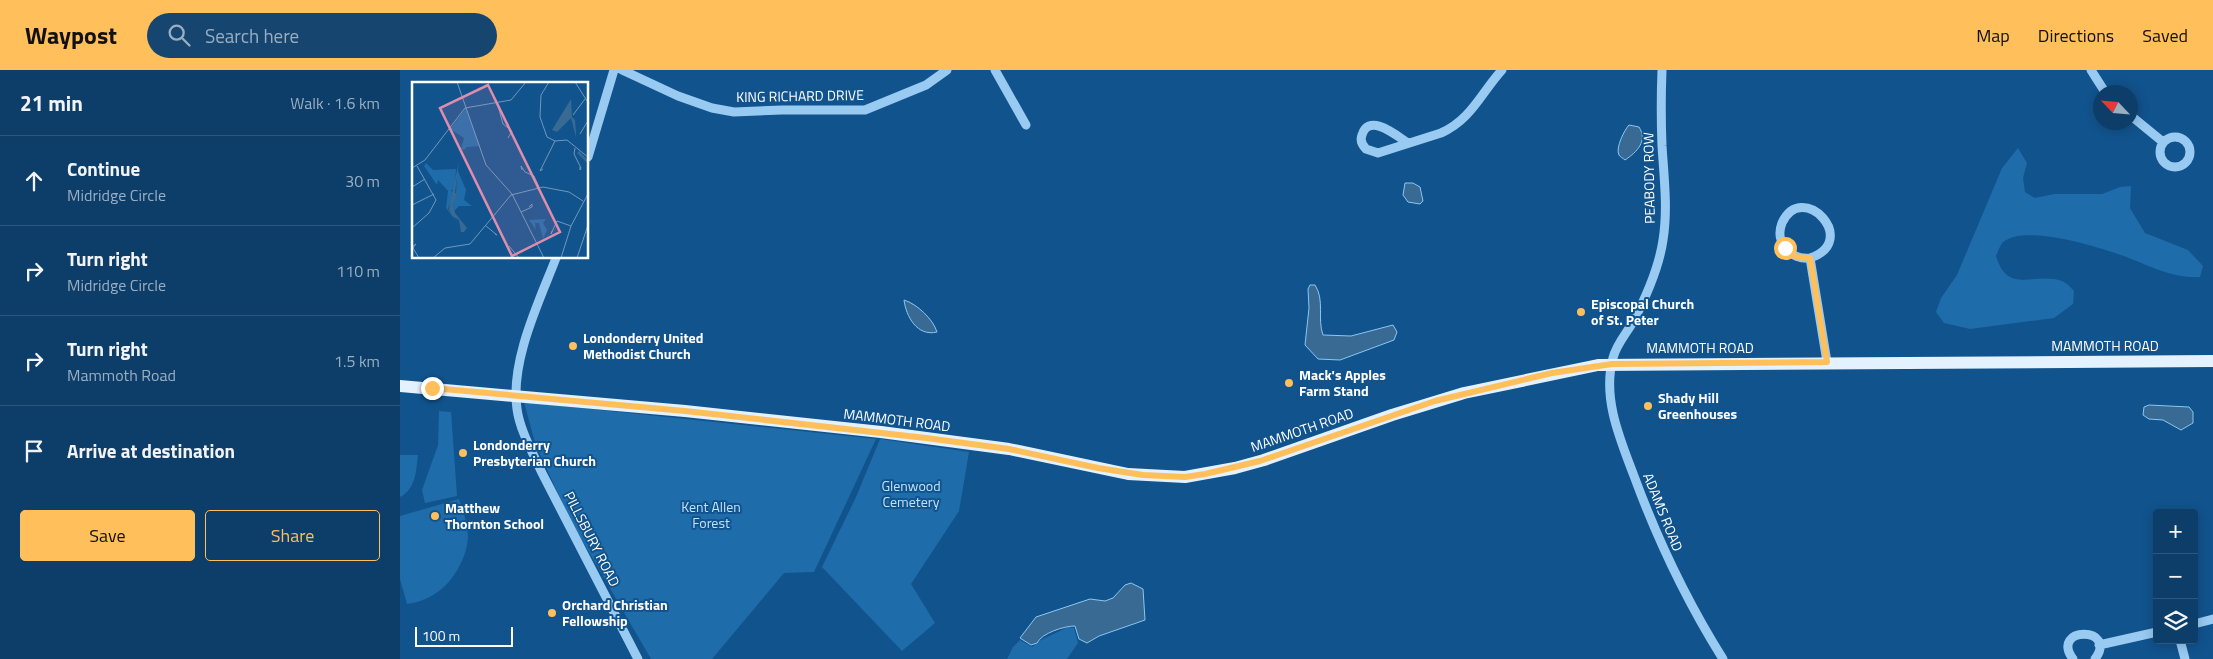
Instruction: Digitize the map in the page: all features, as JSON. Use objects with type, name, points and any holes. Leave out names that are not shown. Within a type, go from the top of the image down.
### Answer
[{"type":"main road","name":"MAMMOTH ROAD","points":[[400,386],[685,411],[917,437],[1009,449],[1128,474],[1185,477],[1235,468],[1260,461],[1392,415],[1464,393],[1582,367],[1612,364],[2213,361]]},
{"type":"street","points":[[589,154],[614,70]]},
{"type":"street","name":"KING RICHARD DRIVE","points":[[622,70],[678,96],[712,108],[734,112],[865,110],[926,85],[948,70]]},
{"type":"street","points":[[995,70],[1026,125]]},
{"type":"street","points":[[1408,143],[1380,125],[1366,128],[1361,136],[1363,146],[1374,153],[1408,143],[1441,133],[1456,126],[1470,113],[1502,70]]},
{"type":"street","name":"PEABODY ROW","points":[[1612,364],[1616,349],[1633,321],[1658,264],[1663,242],[1665,204],[1661,99],[1662,70]]},
{"type":"street","points":[[2091,70],[2101,85]]},
{"type":"street","points":[[2138,121],[2163,142]]},
{"type":"street","points":[[1808,208],[1818,212],[1825,218],[1829,227],[1830,237],[1826,246],[1819,254],[1810,258],[1801,258],[1792,254],[1785,248],[1781,239],[1780,230],[1783,221],[1798,209],[1808,208]]},
{"type":"street","points":[[1810,258],[1827,362]]},
{"type":"street","name":"PILLSBURY ROAD","points":[[556,259],[530,327],[521,359],[517,409],[530,446],[559,507],[638,659]]},
{"type":"street","name":"ADAMS ROAD","points":[[1612,364],[1611,396],[1614,421],[1643,501],[1677,580],[1723,659]]},
{"type":"street","points":[[2198,623],[2213,619]]},
{"type":"street","points":[[2099,645],[2153,633]]},
{"type":"street","points":[[2073,659],[2069,652],[2069,646],[2071,640],[2078,634],[2090,634],[2097,639],[2099,651],[2095,659]]},
{"type":"street","points":[[2181,644],[2185,659]]},
{"type":"green space","points":[[2018,148],[2027,163],[2023,178],[2025,192],[2035,198],[2054,194],[2102,194],[2120,187],[2131,186],[2130,208],[2145,233],[2188,250],[2203,266],[2200,277],[2188,277],[2155,269],[2112,252],[2073,241],[2026,235],[2013,237],[2003,242],[1996,256],[2001,268],[2015,279],[2042,278],[2062,281],[2074,291],[2073,304],[2054,318],[1970,329],[1944,323],[1936,312],[1941,298],[1957,275],[2002,168]]},
{"type":"green space","name":"Kent Allen Forest","points":[[524,402],[876,439],[814,572],[784,573],[712,659],[651,659],[568,516],[535,443]]},
{"type":"green space","points":[[439,411],[451,412],[457,496],[425,503],[422,490],[438,445]]},
{"type":"green space","name":"Glenwood Cemetery","points":[[880,439],[969,452],[959,511],[911,584],[935,623],[902,651],[822,567],[856,497]]},
{"type":"green space","points":[[400,455],[418,455],[416,473],[412,484],[405,494],[400,497]]},
{"type":"green space","points":[[459,499],[466,522],[468,537],[467,546],[460,565],[448,582],[433,595],[407,604],[400,579],[400,516]]},
{"type":"green space","points":[[1068,627],[1074,628],[1078,643],[1067,659],[1007,659],[1013,647],[1020,640],[1032,647],[1041,640]]},
{"type":"shaded area","points":[[1629,125],[1639,127],[1642,141],[1637,150],[1625,160],[1619,155],[1618,148],[1623,134]]},
{"type":"shaded area","points":[[1405,183],[1413,183],[1420,187],[1423,201],[1420,204],[1408,202],[1403,195]]},
{"type":"shaded area","points":[[1310,285],[1315,285],[1320,297],[1321,329],[1323,335],[1351,336],[1393,325],[1397,332],[1394,340],[1340,360],[1318,359],[1305,345],[1309,308],[1308,289]]},
{"type":"shaded area","points":[[904,300],[924,313],[932,322],[937,332],[930,333],[918,328],[907,312]]},
{"type":"shaded area","points":[[2149,405],[2189,407],[2193,412],[2193,423],[2181,430],[2163,420],[2149,419],[2143,415],[2144,407]]},
{"type":"shaded area","points":[[1131,583],[1143,589],[1145,620],[1099,636],[1087,643],[1079,639],[1075,626],[1054,631],[1031,645],[1020,638],[1036,617],[1090,599],[1105,601],[1113,598],[1125,585]]},
{"type":"place","name":"Episcopal Church of St. Peter","points":[[1581,312]]},
{"type":"place","name":"Londonderry United Methodist Church","points":[[573,346]]},
{"type":"place","name":"Mack's Apples Farm Stand","points":[[1289,383]]},
{"type":"place","name":"Shady Hill Greenhouses","points":[[1648,406]]},
{"type":"place","name":"Londonderry Presbyterian Church","points":[[463,453]]},
{"type":"place","name":"Matthew Thornton School","points":[[435,516]]},
{"type":"place","name":"Orchard Christian Fellowship","points":[[552,613]]},
{"type":"route","points":[[432,388],[685,411],[881,432],[1009,449],[1128,474],[1185,477],[1235,468],[1260,461],[1435,401],[1582,367],[1612,364],[1827,362],[1810,258],[1796,257],[1785,248]]}]
